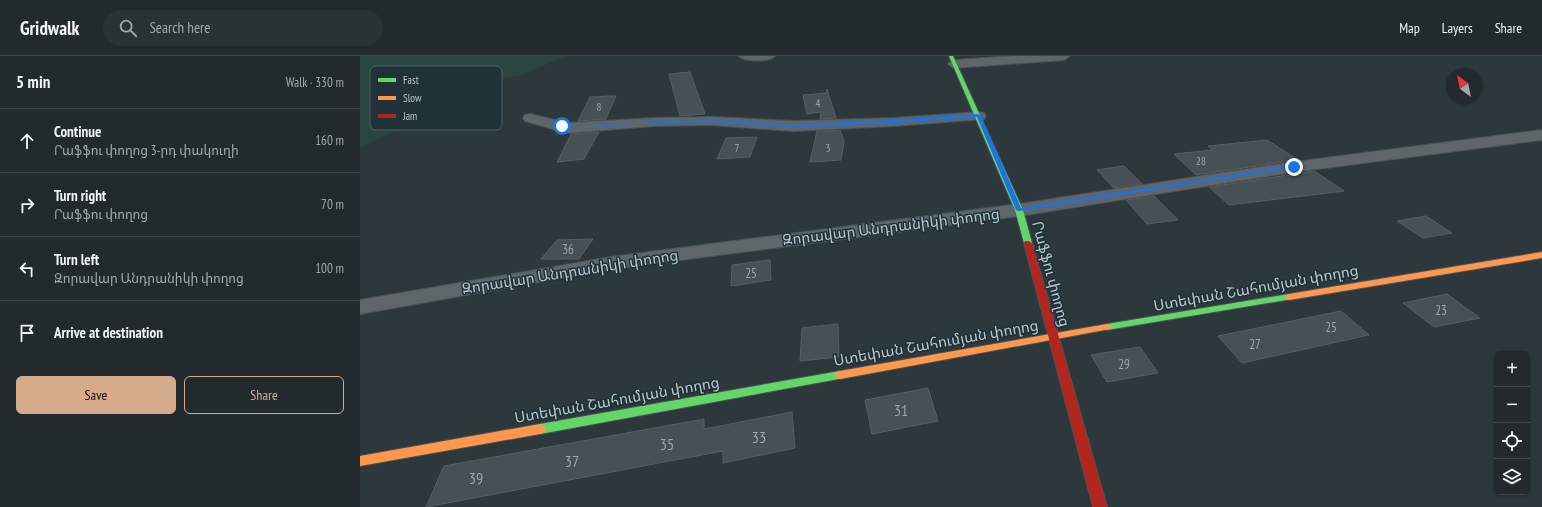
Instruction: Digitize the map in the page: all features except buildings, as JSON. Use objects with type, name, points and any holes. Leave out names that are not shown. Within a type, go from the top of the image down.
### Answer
[{"type":"street","points":[[745,56],[768,56]]},
{"type":"street","points":[[943,56],[952,59],[1064,56]]},
{"type":"street","name":"Րաֆֆու փողոց","points":[[952,59],[1019,210],[1100,507]]},
{"type":"street","points":[[530,118],[568,128],[654,122],[711,121],[793,126],[894,122],[978,116]]},
{"type":"street","name":"Զորավար Անդրանիկի փողոց","points":[[360,307],[611,263],[1019,210],[1294,167],[1542,135]]},
{"type":"street","name":"Ստեփան Շահումյան փողոց","points":[[360,461],[1054,336],[1542,254]]},
{"type":"green space","points":[[360,56],[567,56],[519,76],[502,78],[502,66],[370,66],[370,130],[396,130],[360,148]]},
{"type":"traffic: fast","points":[[951,56],[1019,210],[1028,243]]},
{"type":"traffic: fast","points":[[1107,327],[1289,297]]},
{"type":"traffic: fast","points":[[540,429],[840,375]]},
{"type":"traffic: slow","points":[[1289,297],[1542,255]]},
{"type":"traffic: slow","points":[[840,375],[1107,327]]},
{"type":"traffic: slow","points":[[360,461],[540,429]]},
{"type":"traffic: jam","points":[[1028,243],[1100,507]]},
{"type":"route","points":[[562,126],[568,128],[654,122],[711,121],[793,126],[894,122],[978,116],[1019,210],[1294,167]]}]
